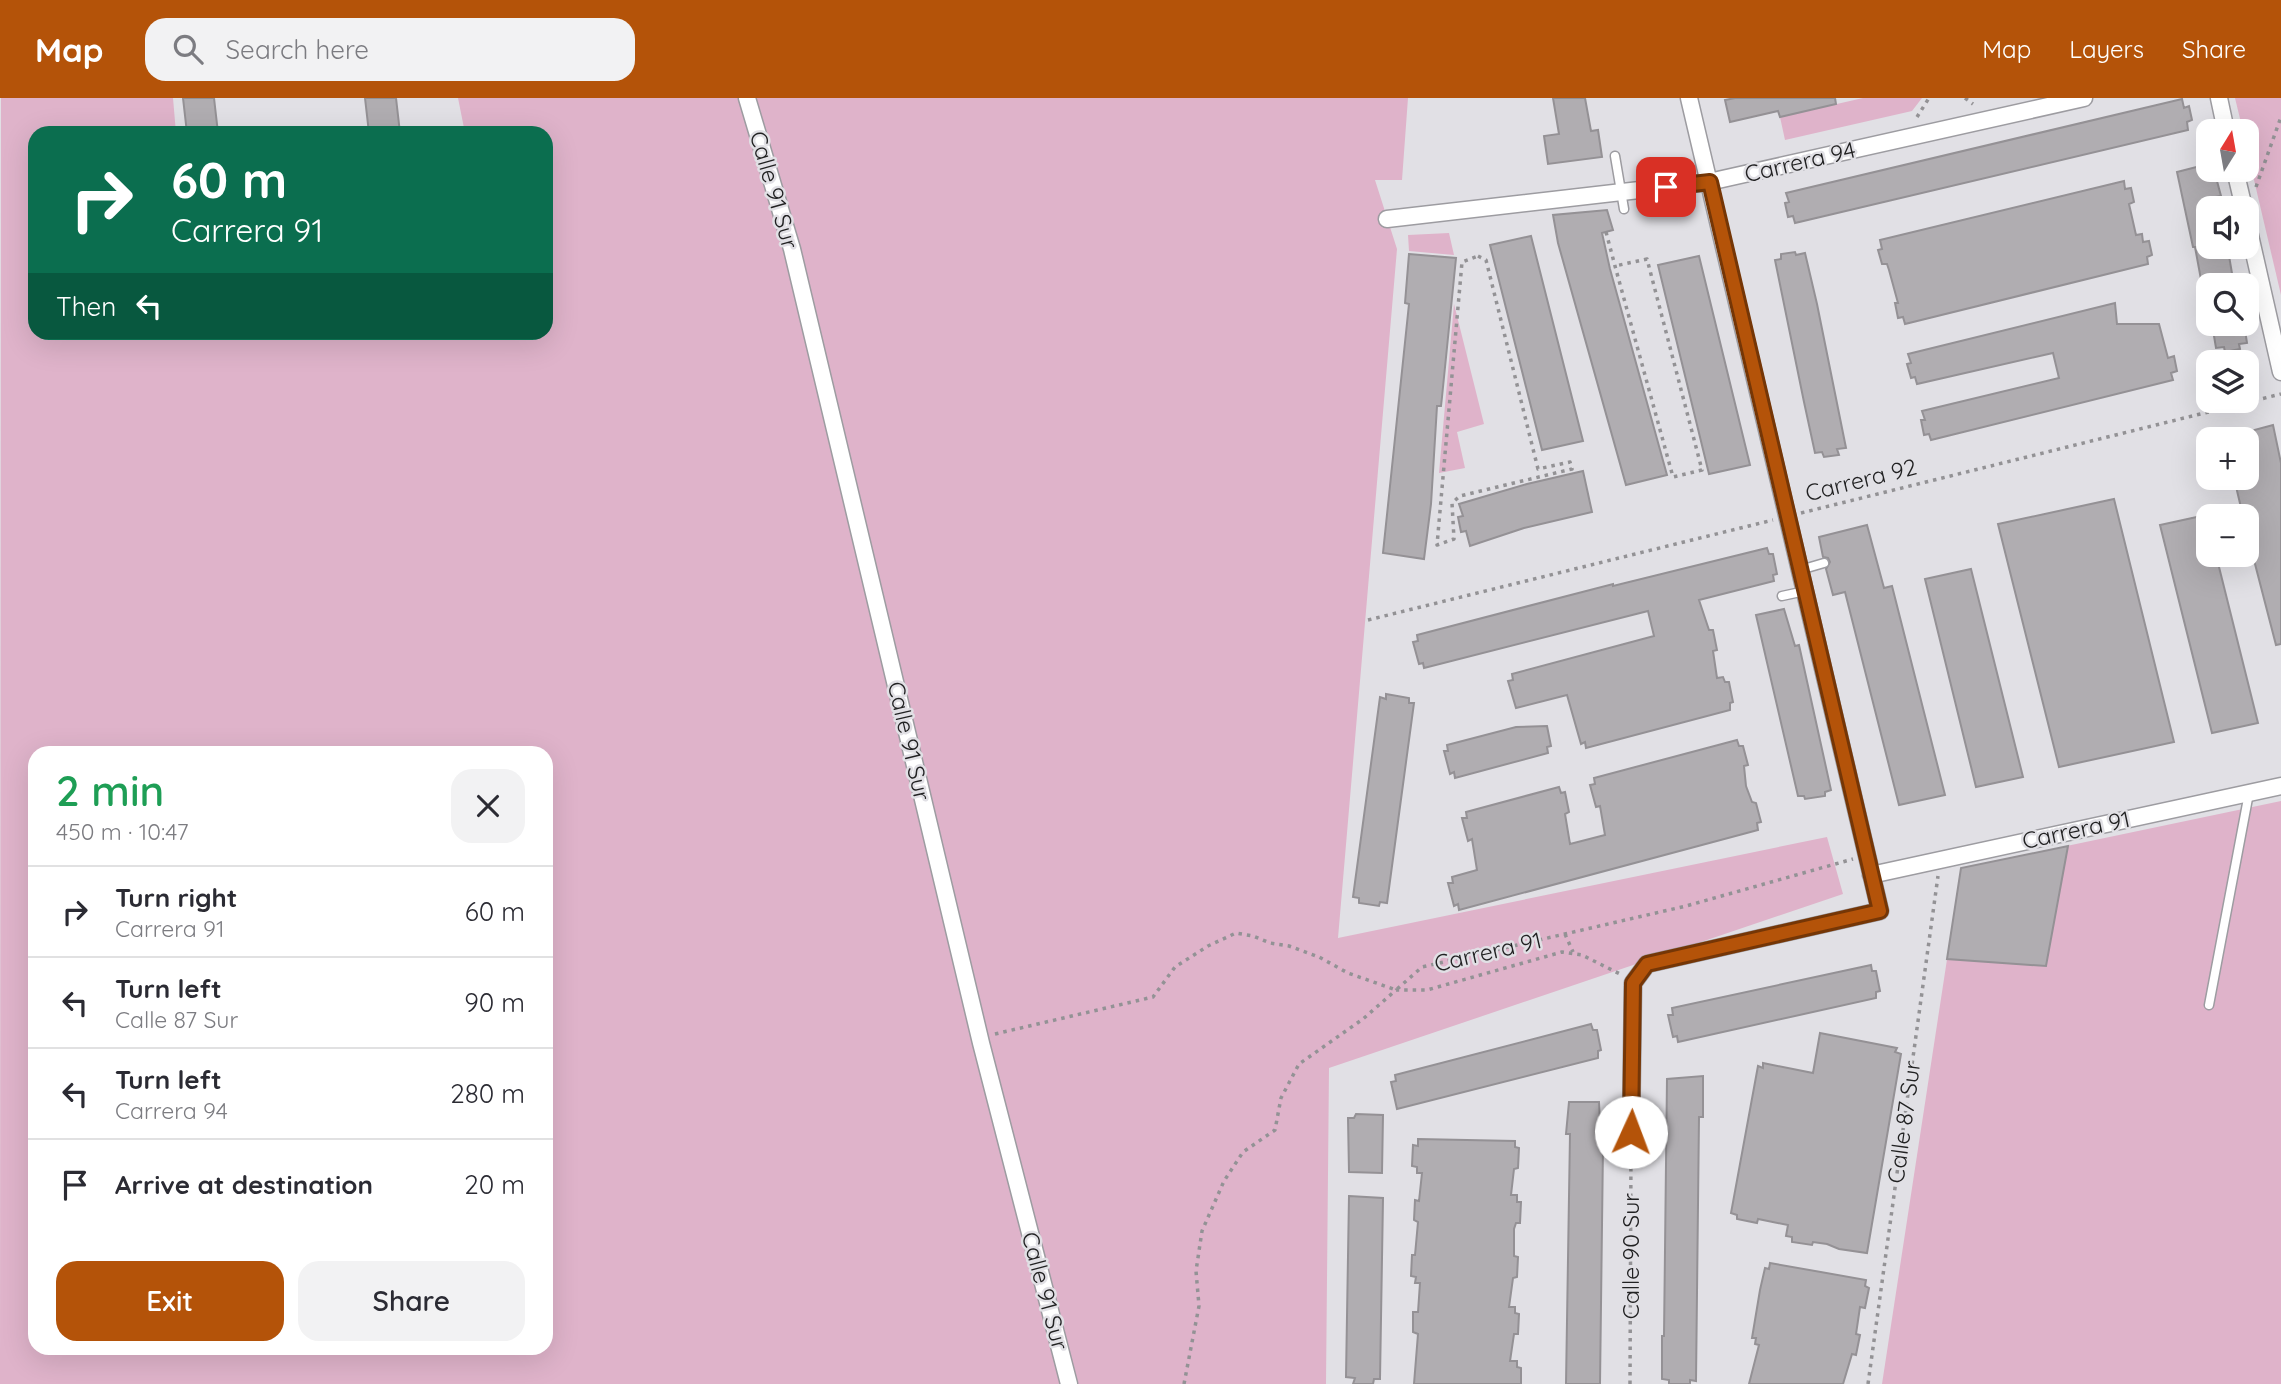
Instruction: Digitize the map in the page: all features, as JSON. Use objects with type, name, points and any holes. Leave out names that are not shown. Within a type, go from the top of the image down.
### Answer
[{"type":"street","name":"Calle 91 Sur","points":[[747,98],[792,249],[981,1043],[1069,1384]]},
{"type":"street","points":[[1631,1132],[1633,983],[1647,964],[1880,911],[1689,98]]},
{"type":"street","name":"Carrera 94","points":[[1387,219],[1710,182],[2084,98]]},
{"type":"street","points":[[2219,98],[2223,119]]},
{"type":"street","points":[[2255,259],[2281,372]]},
{"type":"street","name":"Carrera 91","points":[[1871,875],[2281,786]]},
{"type":"lane","points":[[1615,156],[1624,209]]},
{"type":"lane","points":[[1800,570],[1824,563]]},
{"type":"lane","points":[[1782,596],[1805,591]]},
{"type":"lane","points":[[2209,1005],[2249,793]]},
{"type":"path","points":[[1917,117],[1929,98]]},
{"type":"path","points":[[1965,98],[1973,104]]},
{"type":"path","points":[[2255,192],[2281,117]]},
{"type":"path","points":[[1606,232],[1615,267],[1673,477],[1702,470],[1647,259],[1615,267]]},
{"type":"path","points":[[1478,256],[1486,260],[1538,469],[1570,462],[1572,468],[1460,496],[1452,503],[1454,539],[1437,545],[1462,262],[1478,256]]},
{"type":"path","name":"Carrera 92","points":[[1368,620],[2281,394]]},
{"type":"path","name":"Carrera 91","points":[[1184,1384],[1199,1306],[1196,1271],[1202,1231],[1224,1181],[1243,1152],[1275,1130],[1281,1098],[1299,1064],[1363,1019],[1422,967],[1686,906],[1867,856]]},
{"type":"path","name":"Calle 87 Sur","points":[[1868,1384],[1940,860]]},
{"type":"path","points":[[981,1043],[995,1034],[1153,997],[1175,967],[1208,946],[1236,933],[1289,946],[1319,957],[1349,973],[1396,990],[1427,990],[1545,956],[1573,952],[1600,963],[1633,983]]},
{"type":"path","points":[[1565,934],[1573,952]]},
{"type":"path","name":"Calle 90 Sur","points":[[1630,1384],[1631,1132]]},
{"type":"shaded area","points":[[1,98],[173,98],[175,126],[28,126],[28,340],[553,340],[553,126],[464,126],[458,98],[1408,98],[1402,180],[1375,180],[1397,249],[1338,938],[1827,837],[1843,894],[1329,1068],[1326,1384],[0,1384]]},
{"type":"shaded area","points":[[1863,98],[1922,98],[1912,111],[1785,140],[1780,117]]},
{"type":"shaded area","points":[[2235,98],[2281,98],[2281,295],[2255,182],[2259,182],[2259,119],[2240,119]]},
{"type":"shaded area","points":[[1449,233],[1454,255],[1409,251],[1408,235]]},
{"type":"shaded area","points":[[1454,304],[1484,424],[1457,432],[1465,468],[1439,473]]},
{"type":"shaded area","points":[[2281,801],[2281,1384],[1882,1384],[1961,868]]},
{"type":"building","points":[[183,98],[214,98],[217,126],[186,126]]},
{"type":"building","points":[[365,98],[396,98],[399,126],[368,126]]},
{"type":"building","points":[[1553,98],[1585,98],[1591,131],[1598,130],[1602,157],[1548,164],[1544,136],[1559,134]]},
{"type":"building","points":[[1835,98],[1836,104],[1780,117],[1778,111],[1730,122],[1725,100]]},
{"type":"building","points":[[2182,99],[2184,108],[2189,106],[2192,120],[2187,122],[2188,130],[1795,223],[1793,216],[1788,217],[1785,203],[1789,202],[1786,193]]},
{"type":"building","points":[[2196,167],[2196,182],[2217,182],[2221,196],[2196,196],[2196,252],[2193,247],[2177,172]]},
{"type":"building","points":[[2124,181],[2125,189],[2131,188],[2134,202],[2129,204],[2136,235],[2142,234],[2143,242],[2149,241],[2152,255],[2147,257],[2148,264],[1905,324],[1903,317],[1898,318],[1895,303],[1898,303],[1889,270],[1887,264],[1882,264],[1878,250],[1882,249],[1880,240]]},
{"type":"building","points":[[1607,210],[1613,230],[1602,233],[1610,269],[1667,475],[1626,485],[1558,243],[1553,215]]},
{"type":"building","points":[[1531,236],[1583,441],[1542,450],[1490,245]]},
{"type":"building","points":[[1795,252],[1796,255],[1805,253],[1817,304],[1846,448],[1837,449],[1839,455],[1824,457],[1822,452],[1815,453],[1775,260],[1781,259],[1781,254]]},
{"type":"building","points":[[1409,254],[1456,258],[1441,406],[1437,406],[1431,504],[1424,559],[1383,553],[1409,304],[1405,303]]},
{"type":"building","points":[[1699,256],[1750,465],[1709,474],[1658,265]]},
{"type":"building","points":[[2197,259],[2230,259],[2232,273],[2200,273]]},
{"type":"building","points":[[2115,303],[2117,324],[2159,324],[2168,358],[2174,356],[2177,371],[2171,373],[2173,380],[1931,440],[1929,434],[1924,435],[1921,420],[1925,420],[1922,411],[2059,378],[2053,353],[1917,384],[1915,377],[1911,378],[1907,364],[1911,363],[1908,354]]},
{"type":"building","points":[[2214,336],[2246,336],[2247,343],[2239,344],[2240,349],[2216,348]]},
{"type":"building","points":[[2273,425],[2281,463],[2281,644],[2276,645],[2256,567],[2259,567],[2259,504],[2240,504],[2237,490],[2259,490],[2259,429]]},
{"type":"building","points":[[1583,471],[1592,512],[1524,528],[1470,546],[1466,531],[1461,532],[1458,517],[1463,516],[1459,504]]},
{"type":"building","points":[[2114,499],[2174,742],[2059,767],[1998,524]]},
{"type":"building","points":[[2196,517],[2196,567],[2219,567],[2258,723],[2212,733],[2160,525]]},
{"type":"building","points":[[1867,525],[1884,588],[1892,586],[1945,795],[1899,805],[1845,592],[1833,595],[1826,569],[1830,562],[1823,557],[1819,537]]},
{"type":"building","points":[[1767,548],[1769,554],[1773,554],[1777,574],[1773,575],[1774,581],[1699,600],[1709,630],[1713,630],[1717,650],[1713,651],[1717,678],[1723,677],[1725,682],[1729,682],[1733,702],[1730,703],[1730,710],[1586,748],[1585,742],[1581,744],[1567,695],[1516,708],[1508,681],[1513,680],[1512,674],[1654,636],[1648,611],[1424,668],[1423,663],[1419,664],[1413,642],[1418,641],[1417,635],[1613,584]]},
{"type":"building","points":[[1971,569],[2023,777],[1976,787],[1925,579]]},
{"type":"building","points":[[1784,609],[1795,646],[1799,645],[1831,790],[1825,792],[1825,796],[1805,799],[1804,796],[1798,796],[1756,615]]},
{"type":"building","points":[[1386,694],[1409,698],[1409,703],[1414,703],[1387,903],[1380,902],[1379,906],[1359,903],[1359,898],[1353,897],[1380,697],[1386,699]]},
{"type":"building","points":[[1547,726],[1551,746],[1547,747],[1548,753],[1455,778],[1454,772],[1450,774],[1444,751],[1448,751],[1447,745],[1516,727]]},
{"type":"building","points":[[1737,740],[1739,746],[1743,746],[1748,765],[1744,766],[1746,786],[1752,802],[1756,803],[1761,822],[1757,823],[1758,830],[1459,910],[1458,904],[1454,906],[1448,883],[1453,883],[1452,877],[1477,870],[1472,839],[1468,841],[1462,818],[1467,818],[1466,812],[1559,787],[1561,793],[1565,792],[1569,812],[1565,814],[1570,844],[1605,835],[1600,806],[1596,807],[1590,785],[1595,784],[1594,778]]},
{"type":"building","points":[[2068,846],[2046,966],[1947,959],[1961,868]]},
{"type":"building","points":[[1871,965],[1872,971],[1876,971],[1880,991],[1876,992],[1876,998],[1678,1042],[1677,1036],[1673,1037],[1668,1015],[1673,1015],[1672,1008]]},
{"type":"building","points":[[1591,1024],[1593,1030],[1597,1030],[1601,1050],[1598,1051],[1598,1058],[1397,1109],[1391,1082],[1396,1081],[1395,1075]]},
{"type":"building","points":[[1820,1033],[1897,1048],[1895,1052],[1901,1054],[1867,1253],[1839,1249],[1827,1244],[1792,1242],[1792,1237],[1786,1236],[1788,1225],[1758,1219],[1757,1223],[1737,1219],[1737,1215],[1731,1213],[1758,1066],[1763,1068],[1763,1063],[1813,1073]]},
{"type":"building","points":[[1703,1076],[1703,1117],[1699,1117],[1696,1381],[1690,1380],[1690,1384],[1669,1384],[1669,1380],[1662,1379],[1667,1079]]},
{"type":"building","points":[[1569,1102],[1599,1102],[1603,1146],[1600,1384],[1566,1384],[1570,1134],[1566,1134]]},
{"type":"building","points":[[1356,1114],[1383,1115],[1382,1173],[1349,1172],[1348,1118],[1354,1118]]},
{"type":"building","points":[[1418,1139],[1515,1141],[1515,1147],[1519,1148],[1518,1168],[1514,1169],[1511,1195],[1517,1195],[1517,1202],[1521,1202],[1520,1223],[1516,1223],[1514,1229],[1514,1256],[1518,1257],[1517,1277],[1513,1278],[1509,1307],[1515,1307],[1515,1313],[1519,1314],[1518,1334],[1514,1334],[1510,1361],[1517,1361],[1517,1367],[1521,1368],[1521,1384],[1414,1384],[1418,1334],[1413,1332],[1413,1312],[1418,1312],[1420,1283],[1415,1283],[1416,1277],[1411,1276],[1418,1222],[1414,1220],[1415,1200],[1419,1201],[1422,1173],[1417,1173],[1417,1167],[1412,1166],[1413,1145],[1418,1146]]},
{"type":"building","points":[[1349,1196],[1383,1198],[1380,1379],[1374,1379],[1373,1384],[1353,1384],[1355,1378],[1346,1377]]},
{"type":"building","points":[[1770,1263],[1866,1280],[1865,1286],[1869,1288],[1865,1308],[1860,1307],[1856,1334],[1860,1335],[1856,1355],[1852,1354],[1843,1384],[1749,1384],[1759,1345],[1755,1344],[1756,1338],[1752,1338],[1760,1290],[1765,1268],[1769,1269]]},
{"type":"route","points":[[1631,1132],[1633,983],[1647,964],[1880,911],[1710,182],[1666,187]]}]
